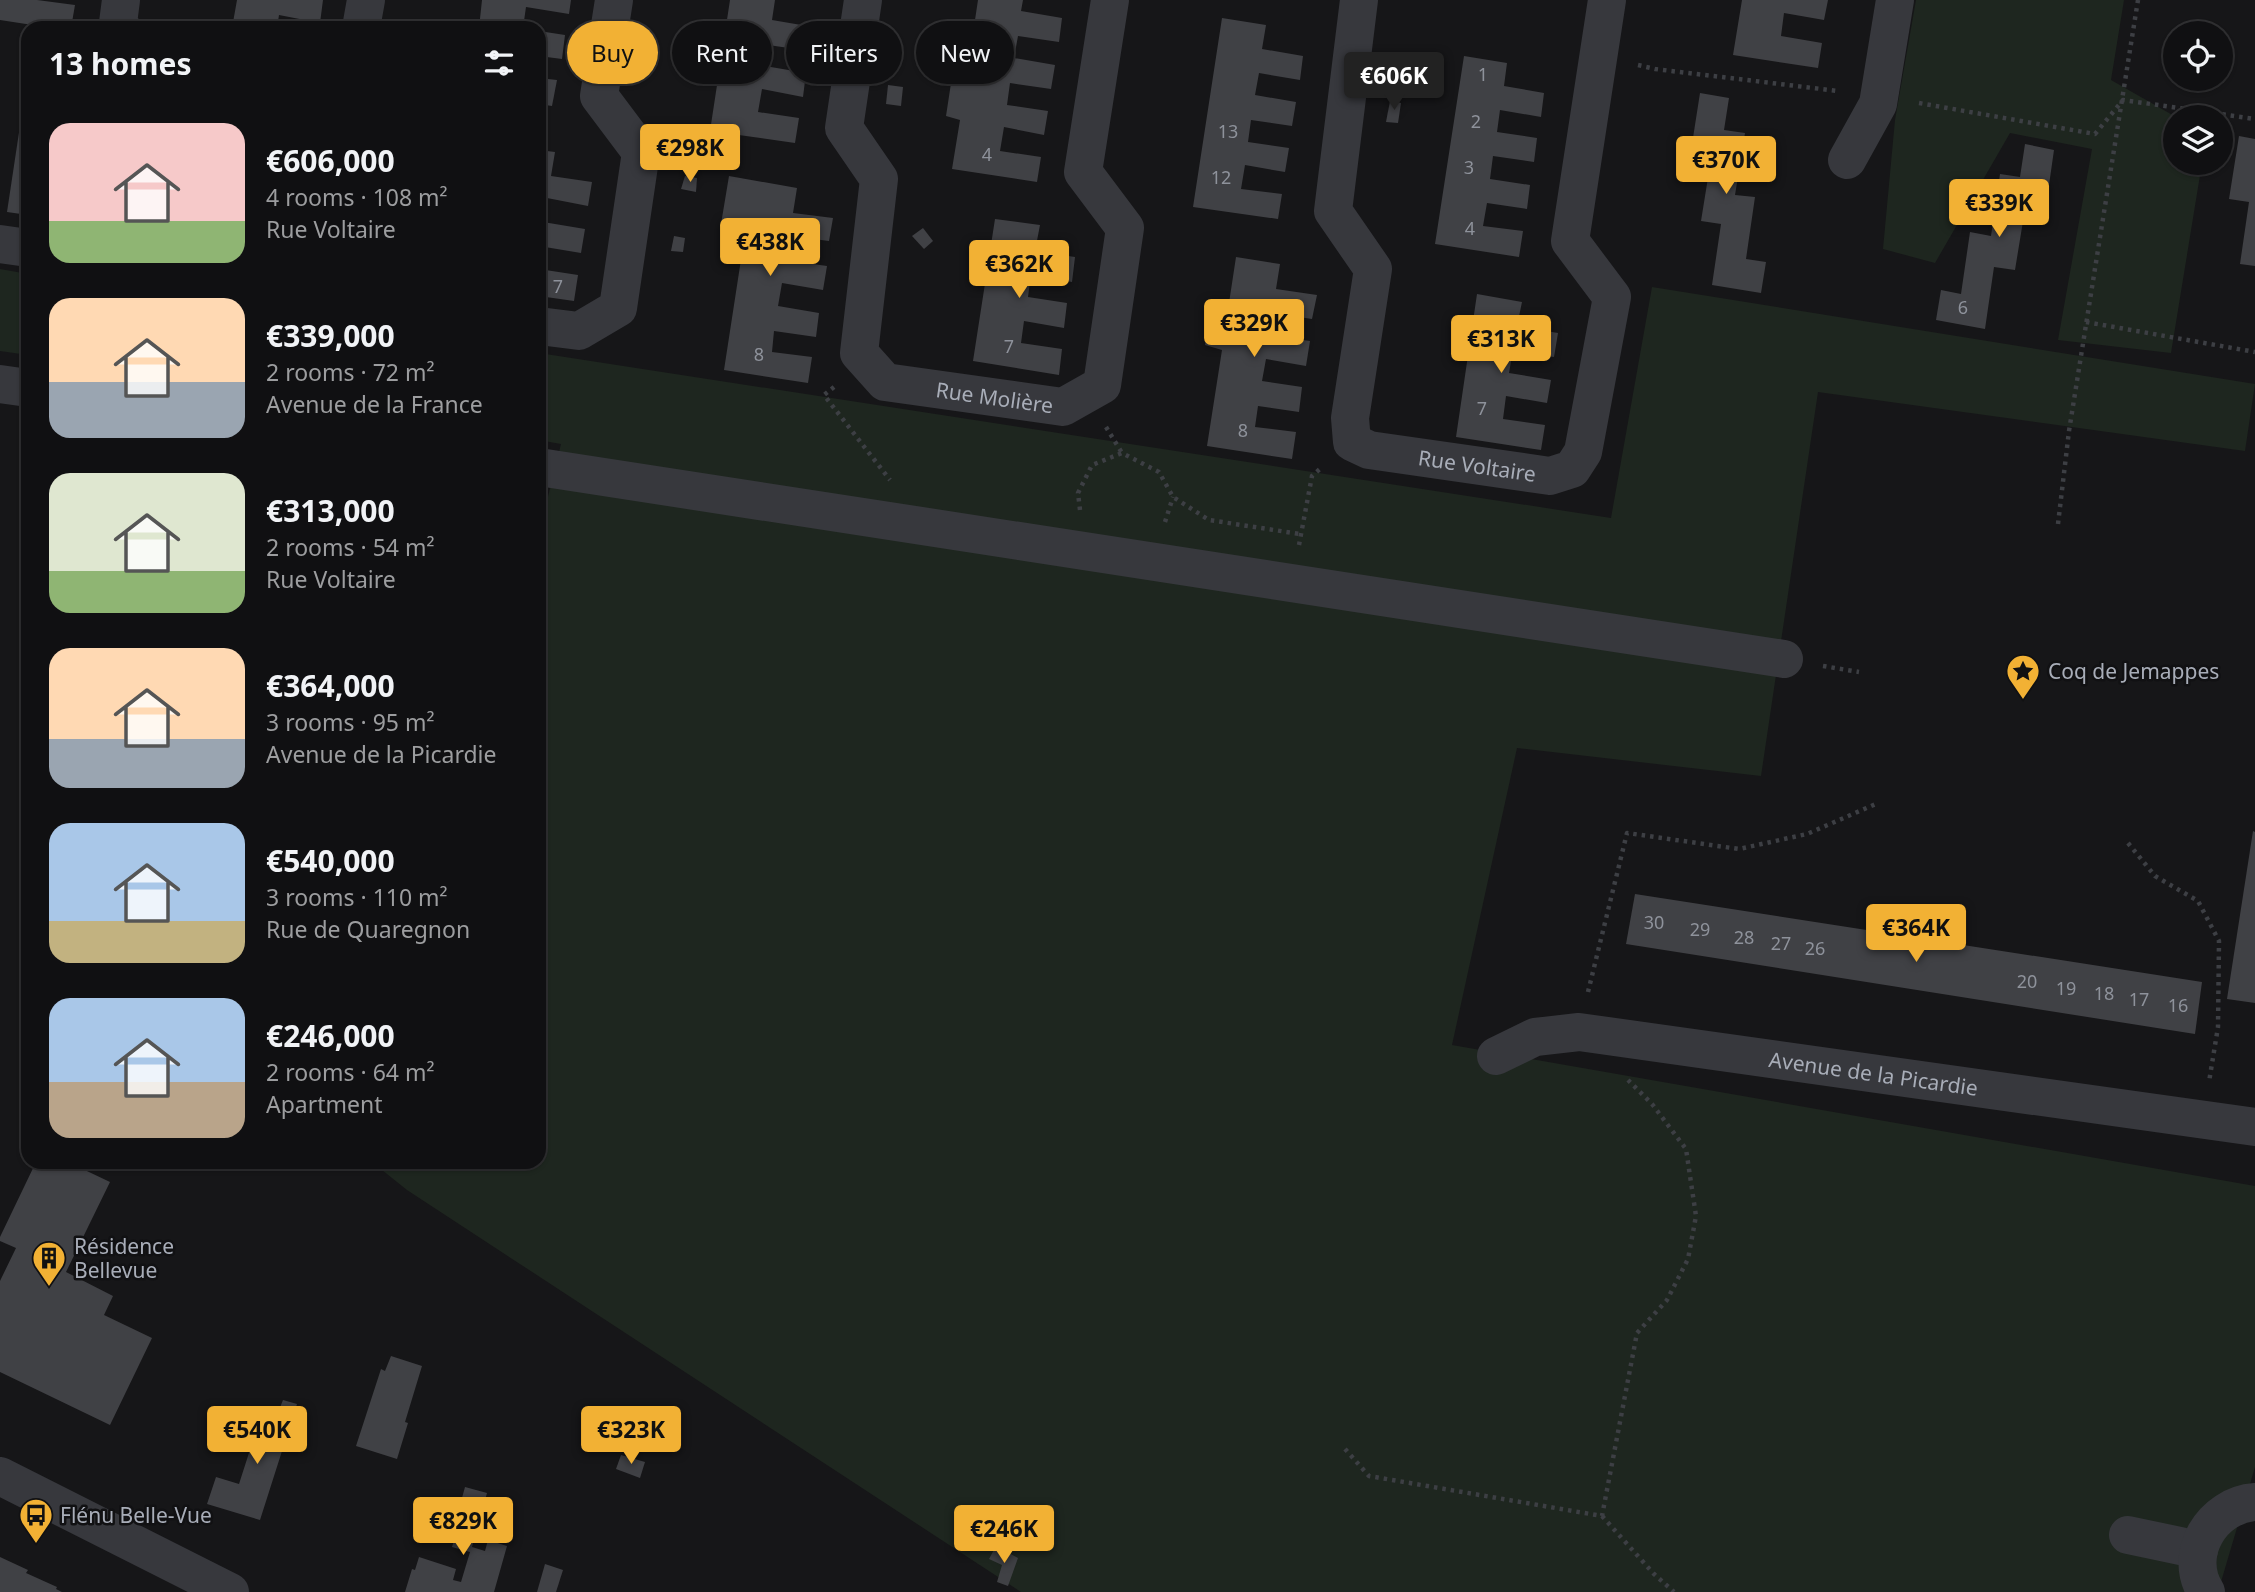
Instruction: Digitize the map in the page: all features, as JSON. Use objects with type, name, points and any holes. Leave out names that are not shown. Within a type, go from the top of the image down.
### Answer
[{"type":"street","points":[[118,21],[121,0]]},
{"type":"street","points":[[363,21],[366,0]]},
{"type":"street","points":[[546,327],[579,331],[618,308],[641,152],[599,96],[614,0]]},
{"type":"street","points":[[863,0],[844,128],[879,179],[859,353],[866,361]]},
{"type":"street","name":"Rue Molière","points":[[866,361],[885,382],[1063,407],[1102,385],[1125,228],[1083,172],[1110,0]]},
{"type":"street","points":[[1352,442],[1350,418],[1373,269],[1333,211],[1359,0]]},
{"type":"street","name":"Rue Voltaire","points":[[1352,442],[1369,450],[1550,476],[1572,469],[1583,452],[1612,297],[1570,241],[1607,0]]},
{"type":"street","points":[[1847,160],[1878,104],[1895,0]]},
{"type":"street","points":[[0,244],[21,247]]},
{"type":"street","points":[[0,384],[21,387]]},
{"type":"street","points":[[546,468],[1784,659]]},
{"type":"street","name":"Avenue de la Picardie","points":[[1496,1056],[1535,1037],[1578,1032],[2255,1127]]},
{"type":"street","points":[[0,1476],[230,1592]]},
{"type":"street","points":[[2206,1592],[2197,1569],[2199,1550],[2206,1531],[2218,1516],[2234,1507],[2254,1502]]},
{"type":"street","points":[[2128,1535],[2199,1550]]},
{"type":"path","points":[[2058,524],[2069,431],[2138,0]]},
{"type":"path","points":[[1655,69],[1878,96],[2095,134],[2123,100]]},
{"type":"path","points":[[2123,100],[2255,119]]},
{"type":"path","points":[[2086,323],[2255,352]]},
{"type":"path","points":[[866,361],[824,396],[928,527]]},
{"type":"path","points":[[1295,584],[1300,534],[1312,476],[1352,442]]},
{"type":"path","points":[[1104,554],[1083,530],[1078,493],[1092,465],[1122,453],[1159,472],[1173,497],[1209,520],[1300,534]]},
{"type":"path","points":[[1602,1516],[1637,1333],[1667,1300],[1688,1259],[1696,1216],[1685,1149],[1652,1104],[1578,1032],[1627,833],[1739,849],[1807,834],[1878,803]]},
{"type":"path","points":[[2128,843],[2155,876],[2198,901],[2219,941],[2218,1027],[2203,1120]]},
{"type":"path","points":[[1345,1449],[1370,1476],[1602,1516],[1654,1574],[1674,1592]]},
{"type":"shaded area","points":[[1916,0],[2124,0],[2111,80],[2163,110],[2163,175],[2200,175],[2171,353],[2058,340],[2092,149],[2010,133],[1935,263],[1883,249],[1895,120]]},
{"type":"shaded area","points":[[0,269],[21,273],[21,354],[0,351]]},
{"type":"shaded area","points":[[1652,287],[2255,384],[2245,451],[1818,392],[1761,776],[1517,748],[1452,1045],[2255,1186],[2255,1467],[2218,1592],[1021,1592],[407,1190],[381,1169],[546,1169],[546,505],[561,444],[546,441],[546,354],[1611,518]]},
{"type":"building","points":[[0,0],[37,0],[75,5],[72,21],[21,21],[21,23],[0,20]]},
{"type":"building","points":[[237,0],[323,0],[320,21],[279,15],[278,21],[233,21]]},
{"type":"building","points":[[482,0],[571,0],[569,14],[526,7],[524,21],[480,21]]},
{"type":"building","points":[[730,0],[775,0],[772,20],[786,22],[786,48],[772,46],[772,21],[727,21]]},
{"type":"building","points":[[978,0],[1023,0],[1021,11],[1062,18],[1059,42],[1018,36],[1014,58],[1014,21],[975,21]]},
{"type":"building","points":[[1742,0],[1828,0],[1824,20],[1784,13],[1781,36],[1822,43],[1818,68],[1733,55]]},
{"type":"building","points":[[1222,18],[1266,25],[1262,49],[1303,56],[1300,80],[1259,73],[1255,95],[1296,102],[1292,126],[1251,120],[1248,142],[1289,148],[1285,172],[1245,165],[1241,189],[1282,194],[1278,219],[1193,207]]},
{"type":"building","points":[[546,32],[565,35],[562,59],[546,57]]},
{"type":"building","points":[[1464,56],[1507,63],[1504,86],[1544,93],[1541,117],[1500,110],[1497,132],[1537,138],[1534,162],[1493,156],[1490,179],[1530,185],[1527,209],[1487,203],[1483,226],[1523,231],[1519,257],[1435,244]]},
{"type":"building","points":[[1014,58],[1055,65],[1051,89],[1014,84]]},
{"type":"building","points":[[772,67],[786,70],[786,84],[805,84],[803,97],[762,89],[758,112],[799,118],[795,143],[710,131],[717,84],[772,84]]},
{"type":"building","points":[[546,79],[557,80],[552,106],[546,105]]},
{"type":"building","points":[[951,84],[1010,84],[1007,105],[1048,111],[1044,135],[1004,127],[1000,151],[1041,157],[1037,182],[952,169],[960,120],[946,116]]},
{"type":"building","points":[[888,85],[903,87],[901,106],[886,104]]},
{"type":"building","points":[[1700,93],[1729,98],[1724,130],[1745,133],[1735,195],[1755,197],[1746,259],[1766,262],[1761,293],[1712,285],[1721,224],[1701,221],[1711,159],[1690,157]]},
{"type":"building","points":[[1390,101],[1401,103],[1398,123],[1386,122]]},
{"type":"building","points":[[21,119],[21,214],[7,212]]},
{"type":"building","points":[[2239,136],[2255,139],[2255,266],[2240,264],[2249,202],[2229,199]]},
{"type":"building","points":[[2025,144],[2054,150],[2045,213],[2025,209],[2015,270],[1994,267],[1985,329],[1936,320],[1941,290],[1961,294],[1970,232],[1991,236],[2000,174],[2020,177]]},
{"type":"building","points":[[546,151],[555,152],[551,176],[592,182],[588,206],[547,198],[546,204]]},
{"type":"building","points":[[685,176],[697,178],[696,192],[681,189]]},
{"type":"building","points":[[729,176],[797,188],[793,213],[833,218],[829,241],[790,236],[785,260],[827,266],[823,290],[782,283],[778,306],[819,313],[816,337],[774,331],[772,352],[812,357],[808,383],[724,370],[746,227],[721,224]]},
{"type":"building","points":[[995,219],[1040,225],[1035,251],[1075,257],[1072,282],[1031,274],[1028,297],[1067,303],[1064,328],[1024,321],[1021,343],[1062,349],[1059,375],[973,361]]},
{"type":"building","points":[[546,222],[585,229],[581,253],[546,247]]},
{"type":"building","points":[[923,228],[933,241],[924,249],[912,236]]},
{"type":"building","points":[[674,236],[685,238],[683,252],[671,251]]},
{"type":"building","points":[[1236,257],[1280,264],[1276,289],[1317,295],[1312,319],[1273,313],[1269,335],[1310,341],[1306,366],[1266,359],[1262,381],[1302,387],[1299,412],[1258,406],[1255,427],[1296,432],[1292,459],[1207,446],[1222,350],[1205,345],[1211,303],[1229,303]]},
{"type":"building","points":[[546,270],[578,275],[574,301],[546,297]]},
{"type":"building","points":[[1477,294],[1522,302],[1517,326],[1558,333],[1554,357],[1513,350],[1509,373],[1551,380],[1547,403],[1506,396],[1503,419],[1545,425],[1541,450],[1456,437]]},
{"type":"building","points":[[2253,831],[2255,832],[2255,1003],[2227,999]]},
{"type":"building","points":[[1635,894],[2202,982],[2195,1034],[1626,944]]},
{"type":"building","name":"Résidence Bellevue","points":[[33,1169],[83,1169],[110,1182],[66,1272],[113,1296],[104,1315],[152,1338],[110,1425],[0,1372],[0,1281],[16,1248],[0,1241]]},
{"type":"building","points":[[391,1356],[422,1366],[397,1459],[356,1446],[381,1369],[385,1371]]},
{"type":"building","points":[[283,1400],[297,1404],[260,1520],[207,1504],[216,1477],[239,1484],[264,1406],[279,1410]]},
{"type":"building","points":[[621,1455],[645,1462],[640,1478],[616,1469]]},
{"type":"building","points":[[465,1487],[487,1493],[472,1547],[485,1551],[488,1540],[507,1546],[494,1592],[405,1592],[419,1557],[456,1569],[453,1580],[461,1582],[470,1552],[452,1547],[461,1517],[457,1516]]},
{"type":"building","points":[[996,1546],[1018,1558],[1008,1586],[997,1582],[1002,1565],[989,1559]]},
{"type":"building","points":[[0,1557],[28,1570],[26,1573],[62,1592],[0,1592]]},
{"type":"building","points":[[545,1564],[563,1570],[556,1592],[537,1592]]},
{"type":"place","name":"Coq de Jemappes","points":[[2023,701]]},
{"type":"place","name":"Résidence Bellevue","points":[[49,1288]]},
{"type":"place","name":"Flénu Belle-Vue","points":[[36,1545]]}]
